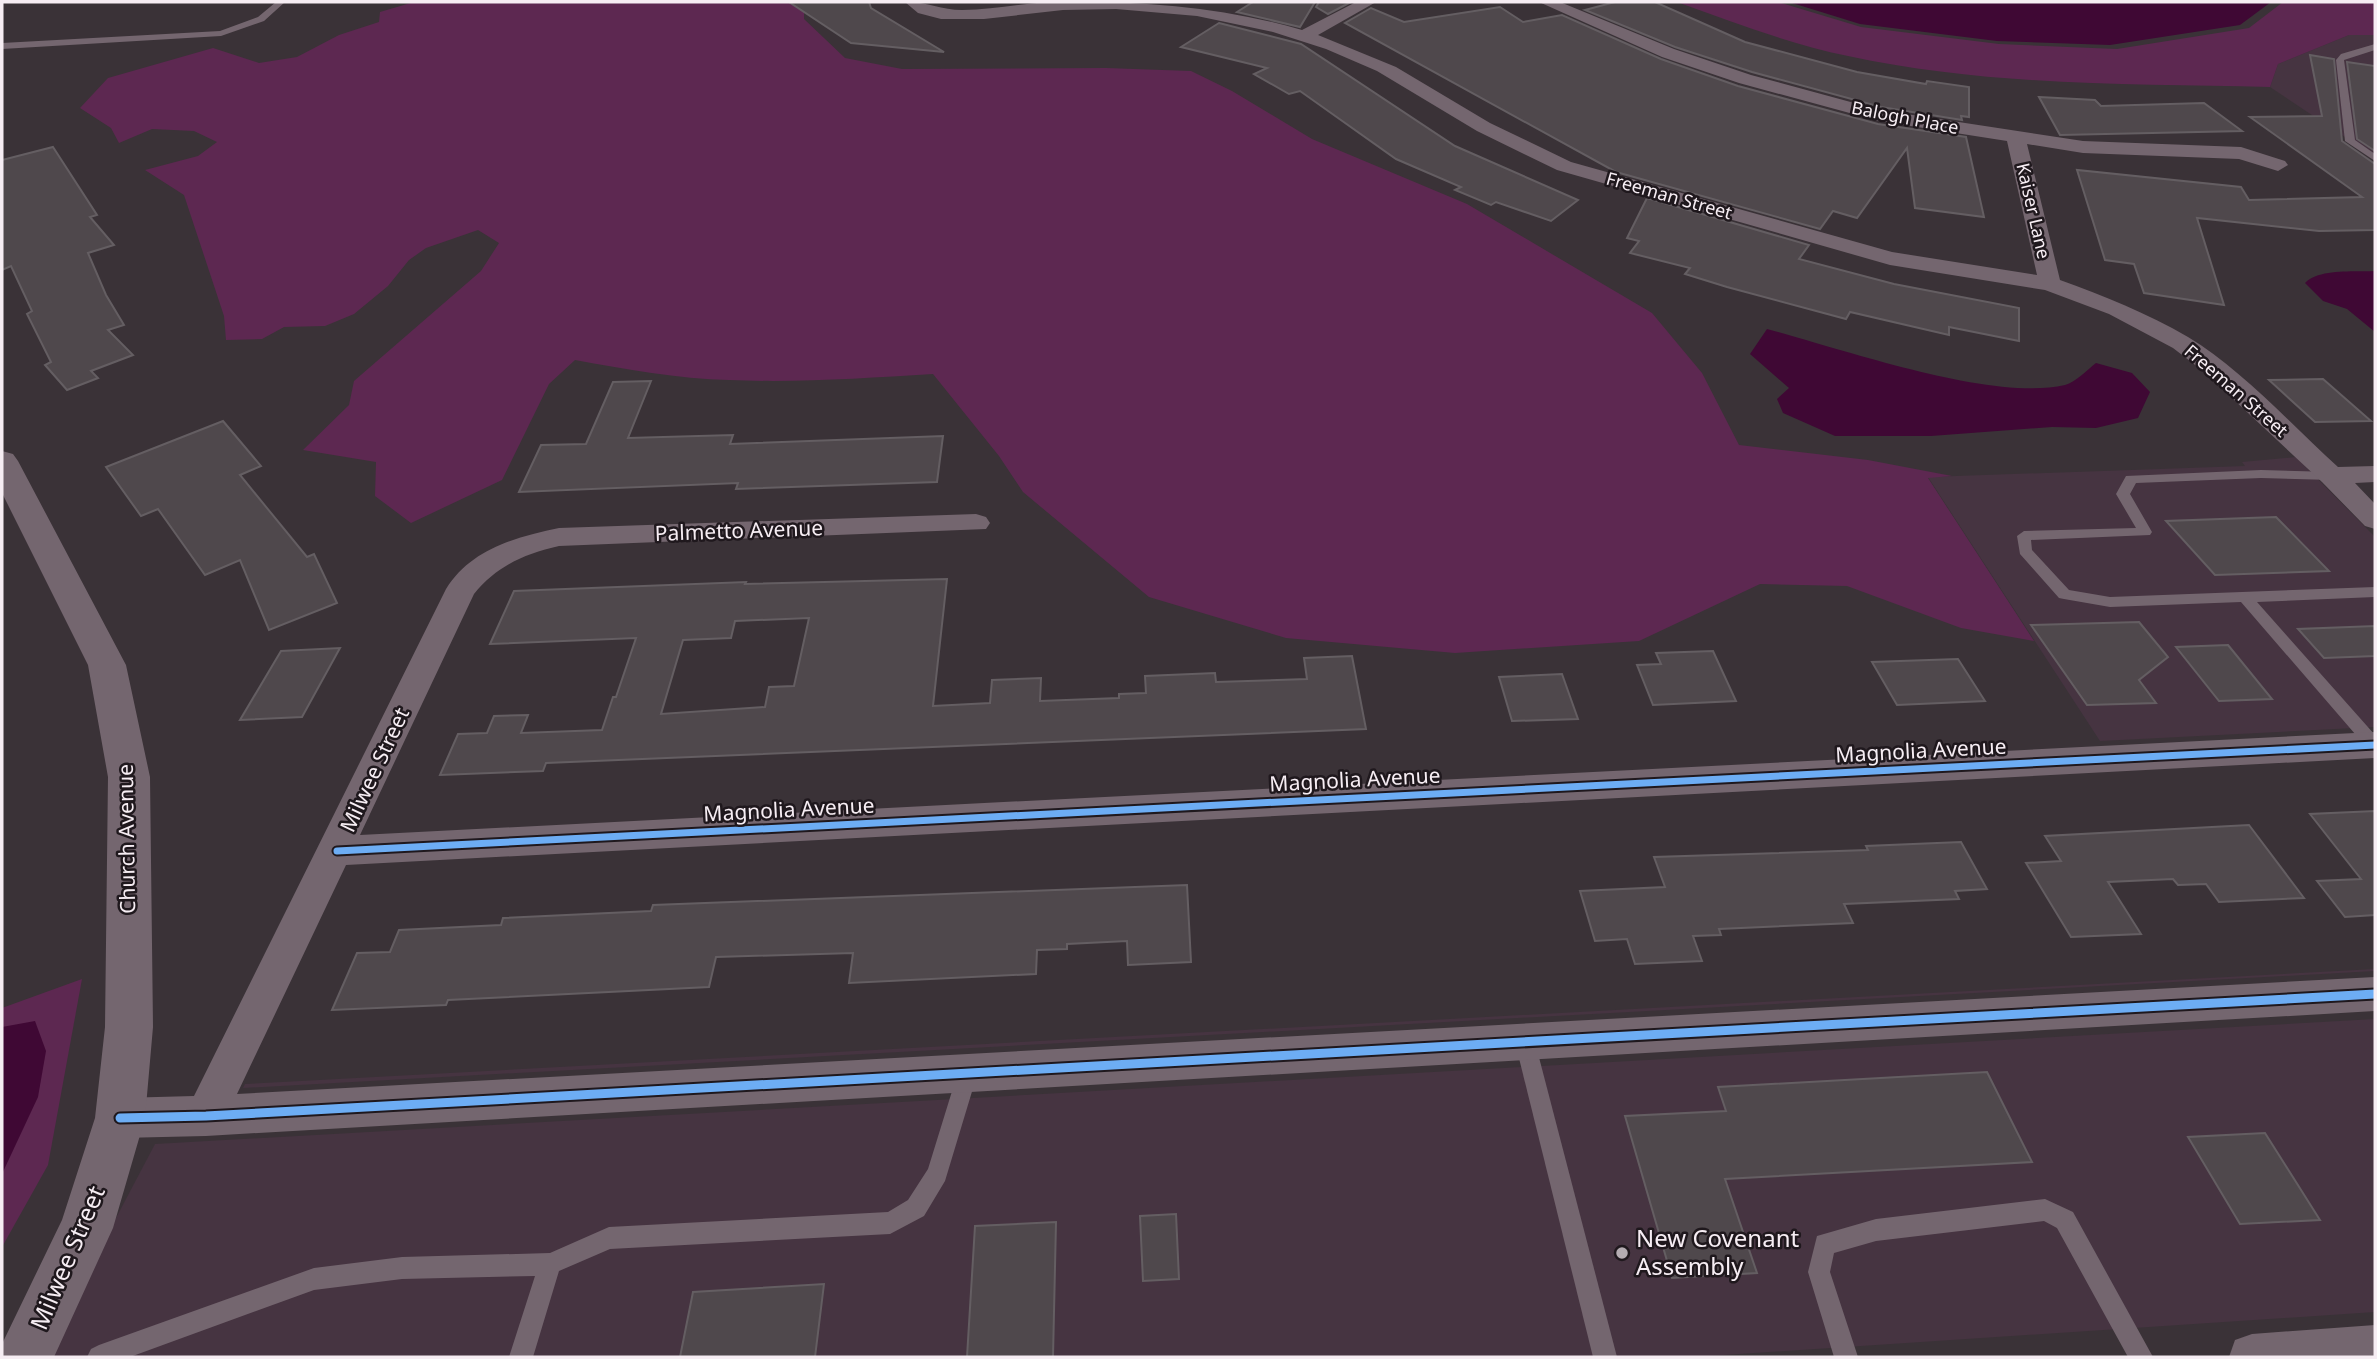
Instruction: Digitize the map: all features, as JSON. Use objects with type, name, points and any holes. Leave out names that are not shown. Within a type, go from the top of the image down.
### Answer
[{"type":"street","name":"Freeman Street","points":[[913,2],[917,7],[936,13],[968,15],[1063,5],[1152,6],[1246,20],[1306,35],[1384,67],[1521,149],[1564,166],[1890,258],[2050,284],[2117,309],[2181,343],[2213,366],[2332,476],[2375,520]]},
{"type":"street","points":[[1306,35],[1368,2]]},
{"type":"street","name":"Balogh Place","points":[[1547,2],[1668,53],[1745,79],[1879,115],[2083,147],[2241,153],[2278,165]]},
{"type":"street","name":"Kaiser Lane","points":[[2016,138],[2050,284]]},
{"type":"street","name":"Church Avenue","points":[[2,461],[107,665],[129,777],[129,1027],[120,1118]]},
{"type":"street","points":[[2332,476],[2375,474]]},
{"type":"street","name":"Palmetto Avenue","points":[[504,552],[559,537],[976,523]]},
{"type":"street","name":"Milwee Street","points":[[206,1116],[337,851],[461,589],[478,567],[504,552]]},
{"type":"street","name":"Magnolia Avenue","points":[[337,851],[2375,745]]},
{"type":"street","points":[[120,1118],[206,1116],[2375,994]]},
{"type":"street","name":"Milwee Street","points":[[25,1357],[86,1228],[120,1118]]},
{"type":"street","points":[[2252,1357],[2375,1348]]},
{"type":"lane","points":[[2,46],[221,33],[261,19],[281,2]]},
{"type":"lane","points":[[2,53],[13,45]]},
{"type":"lane","points":[[2375,47],[2344,55],[2340,60],[2350,141],[2375,158]]},
{"type":"lane","points":[[2363,150],[2375,152]]},
{"type":"lane","points":[[2332,476],[2261,474],[2131,479],[2123,494],[2145,532],[2024,536],[2025,551],[2064,594],[2110,602],[2375,592]]},
{"type":"lane","points":[[2245,597],[2375,745]]},
{"type":"lane","points":[[1525,1042],[1605,1357]]},
{"type":"lane","points":[[99,1357],[314,1279],[402,1268],[550,1264],[609,1238],[890,1223],[916,1208],[937,1174],[968,1073]]},
{"type":"lane","points":[[1846,1357],[1819,1272],[1825,1244],[1877,1230],[2045,1210],[2065,1220],[2141,1357]]},
{"type":"lane","points":[[521,1357],[550,1264]]},
{"type":"shaded area","points":[[414,2],[804,2],[804,19],[845,58],[902,69],[1106,68],[1191,71],[1232,91],[1312,139],[1467,204],[1652,313],[1702,373],[1739,445],[1868,460],[1952,476],[1928,478],[2034,641],[1961,628],[1847,586],[1760,584],[1639,641],[1455,653],[1286,638],[1149,597],[1023,492],[999,456],[933,374],[754,381],[671,376],[575,360],[549,384],[502,480],[411,523],[375,496],[376,462],[303,450],[349,405],[354,381],[481,271],[499,243],[478,230],[426,248],[409,260],[388,286],[354,314],[325,326],[284,327],[262,339],[226,340],[224,316],[184,195],[145,170],[198,156],[217,142],[194,131],[152,129],[119,143],[111,128],[80,108],[108,78],[213,48],[259,63],[297,57],[339,35],[379,22],[380,12]]},
{"type":"shaded area","points":[[1677,2],[1778,2],[1861,27],[1999,44],[2117,49],[2249,28],[2283,2],[2375,2],[2375,35],[2349,35],[2278,64],[2270,87],[2058,82],[1952,73],[1848,56],[1783,39]]},
{"type":"shaded area","points":[[1789,2],[2271,2],[2240,25],[2110,45],[1997,41],[1860,24]]},
{"type":"shaded area","points":[[2349,35],[2375,35],[2375,157],[2270,87],[2278,64]]},
{"type":"shaded area","points":[[2375,271],[2375,332],[2347,309],[2323,301],[2305,283],[2311,278],[2328,273]]},
{"type":"shaded area","points":[[1767,329],[1917,371],[1998,386],[2034,388],[2065,385],[2096,363],[2132,373],[2150,392],[2138,418],[2096,428],[2052,427],[1931,436],[1835,436],[1783,413],[1777,399],[1789,388],[1750,354]]},
{"type":"shaded area","points":[[2296,457],[2375,537],[2375,727],[2100,741],[1928,477],[2245,466],[2242,462]]},
{"type":"shaded area","points":[[2375,971],[243,1088],[245,1084]]},
{"type":"shaded area","points":[[82,979],[48,1165],[2,1247],[2,1008]]},
{"type":"shaded area","points":[[2375,1019],[2375,1312],[1694,1357],[52,1357],[116,1218],[155,1144]]},
{"type":"shaded area","points":[[35,1021],[46,1051],[38,1097],[2,1174],[2,1027]]},
{"type":"building","points":[[789,2],[869,2],[871,8],[944,52],[851,43]]},
{"type":"building","points":[[1253,2],[1315,2],[1300,27],[1237,12]]},
{"type":"building","points":[[1319,2],[1351,2],[1328,14],[1316,7]]},
{"type":"building","points":[[1615,2],[1655,2],[1745,42],[1857,72],[1926,84],[1927,81],[1969,87],[1969,117],[1961,116],[1962,120],[1881,107],[1752,72],[1675,47],[1585,10]]},
{"type":"building","points":[[1500,7],[1523,22],[1562,15],[1661,59],[1738,86],[1878,124],[1966,137],[1984,217],[1915,208],[1907,148],[1857,218],[1833,211],[1820,229],[1616,172],[1345,23],[1371,8],[1404,22]]},
{"type":"building","points":[[1219,23],[1301,44],[1455,146],[1578,200],[1551,221],[1496,202],[1491,205],[1455,190],[1461,187],[1396,159],[1300,91],[1289,94],[1254,74],[1267,68],[1181,47]]},
{"type":"building","points":[[2310,55],[2334,59],[2342,141],[2375,164],[2375,230],[2319,231],[2197,218],[2224,305],[2144,293],[2134,264],[2105,260],[2077,170],[2241,187],[2249,200],[2362,197],[2250,117],[2322,116]]},
{"type":"building","points":[[2347,62],[2375,66],[2375,151],[2357,139]]},
{"type":"building","points":[[2039,97],[2095,100],[2101,106],[2204,103],[2242,131],[2060,135]]},
{"type":"building","points":[[53,147],[97,215],[90,217],[114,245],[88,253],[106,295],[124,325],[108,330],[133,355],[91,371],[98,378],[67,390],[45,365],[51,362],[27,314],[32,311],[11,266],[2,270],[2,160]]},
{"type":"building","points":[[1647,198],[1809,245],[1799,259],[1894,284],[2019,308],[2019,341],[1949,327],[1949,335],[1850,312],[1846,319],[1727,287],[1685,274],[1690,268],[1630,253],[1639,241],[1627,238]]},
{"type":"building","points":[[2323,379],[2371,421],[2315,422],[2269,380]]},
{"type":"building","points":[[651,381],[628,438],[733,435],[730,444],[943,436],[937,482],[736,489],[738,483],[519,492],[541,445],[586,444],[613,382]]},
{"type":"building","points":[[223,421],[261,466],[240,475],[307,557],[314,554],[337,603],[269,630],[240,560],[205,575],[158,509],[141,516],[106,467]]},
{"type":"building","points":[[2276,517],[2329,571],[2215,575],[2166,521]]},
{"type":"building","points":[[947,579],[933,706],[990,703],[992,680],[1041,678],[1040,701],[1119,698],[1119,694],[1146,693],[1145,676],[1215,673],[1216,682],[1307,679],[1304,658],[1352,656],[1366,729],[546,763],[543,771],[440,775],[458,734],[487,733],[494,716],[528,715],[521,733],[602,730],[613,697],[616,697],[636,638],[490,644],[514,591],[746,582],[745,584]],"holes":[[[809,618],[794,686],[769,687],[765,707],[661,714],[683,640],[731,638],[735,621]]]},
{"type":"building","points":[[2139,622],[2168,657],[2139,680],[2156,703],[2087,705],[2031,625]]},
{"type":"building","points":[[2375,626],[2375,656],[2324,658],[2298,629]]},
{"type":"building","points":[[2228,645],[2272,699],[2219,701],[2176,647]]},
{"type":"building","points":[[340,648],[302,717],[240,720],[281,651]]},
{"type":"building","points":[[1713,651],[1736,701],[1653,705],[1637,665],[1661,664],[1656,653]]},
{"type":"building","points":[[1958,659],[1985,701],[1897,705],[1872,662]]},
{"type":"building","points":[[1562,674],[1578,719],[1512,721],[1499,677]]},
{"type":"building","points":[[2375,811],[2375,915],[2345,917],[2317,881],[2361,879],[2310,814]]},
{"type":"building","points":[[2249,825],[2304,898],[2219,902],[2206,884],[2178,885],[2173,879],[2108,882],[2141,934],[2071,937],[2026,863],[2061,861],[2045,836]]},
{"type":"building","points":[[1961,842],[1987,889],[1955,891],[1959,899],[1844,904],[1853,923],[1719,929],[1721,935],[1693,936],[1702,961],[1635,964],[1627,939],[1595,941],[1580,891],[1665,887],[1654,857],[1868,850],[1866,846]]},
{"type":"building","points":[[1187,885],[1191,962],[1128,965],[1127,941],[1067,944],[1067,949],[1037,950],[1036,974],[849,983],[853,953],[716,957],[709,987],[448,1000],[446,1005],[332,1010],[357,953],[390,952],[399,930],[501,925],[503,918],[651,911],[653,905]]},
{"type":"building","points":[[1987,1072],[2032,1162],[1725,1179],[1757,1273],[1672,1278],[1625,1116],[1726,1111],[1718,1087]]},
{"type":"building","points":[[2265,1133],[2320,1220],[2240,1224],[2188,1137]]},
{"type":"building","points":[[1176,1214],[1179,1279],[1143,1281],[1140,1216]]},
{"type":"building","points":[[1056,1222],[1053,1357],[967,1357],[975,1226]]},
{"type":"building","points":[[824,1284],[815,1357],[680,1357],[693,1292]]},
{"type":"cycle path","points":[[337,851],[2375,745]]},
{"type":"cycle path","points":[[120,1118],[206,1116],[2375,994]]},
{"type":"place","name":"New Covenant Assembly","points":[[1622,1253]]}]
